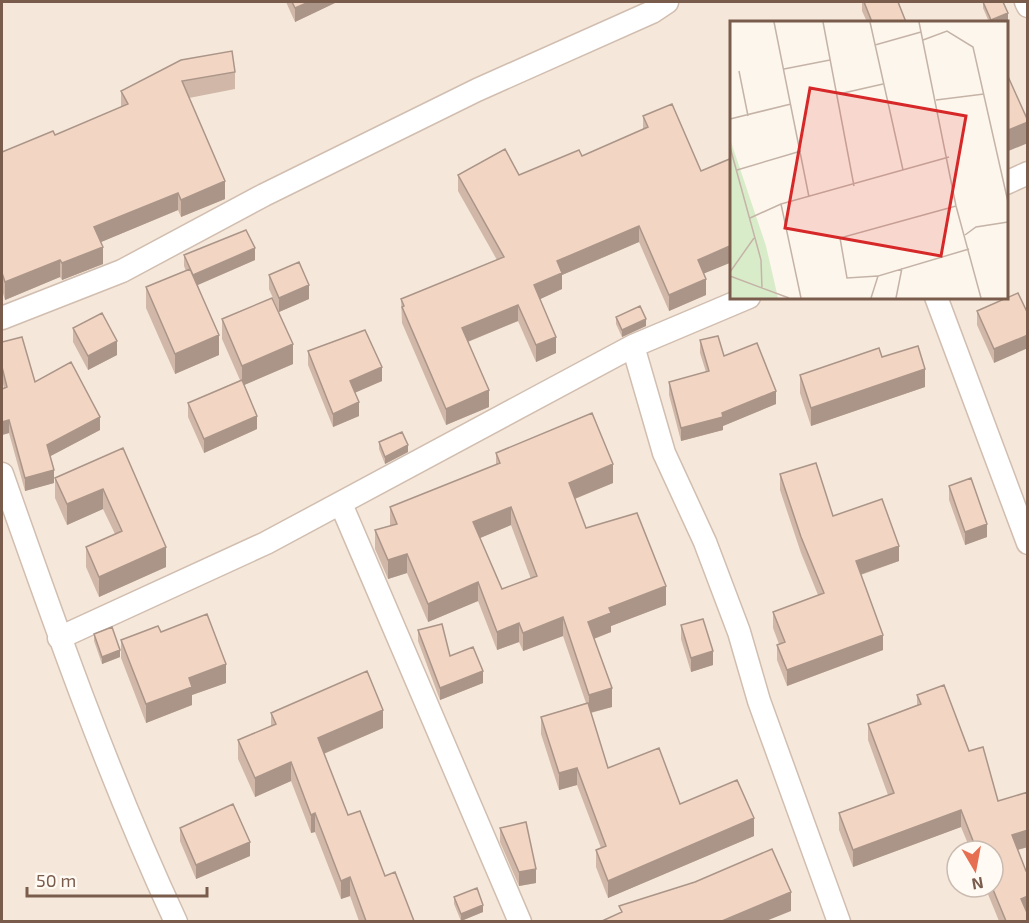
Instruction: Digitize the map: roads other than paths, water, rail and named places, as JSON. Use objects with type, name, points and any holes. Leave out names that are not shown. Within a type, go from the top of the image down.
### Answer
[{"type":"street","points":[[2,318],[122,271],[264,195],[434,111],[652,12],[667,2]]},
{"type":"street","points":[[1026,2],[1028,6]]},
{"type":"street","points":[[1008,182],[1028,173]]},
{"type":"street","points":[[59,638],[266,543],[633,346],[747,298]]},
{"type":"street","points":[[936,298],[1021,506],[1028,543]]},
{"type":"street","points":[[633,346],[656,433],[705,542],[739,632],[759,701],[832,920]]},
{"type":"street","points":[[2,474],[59,638],[142,849],[176,921]]},
{"type":"street","points":[[341,504],[519,921]]}]
